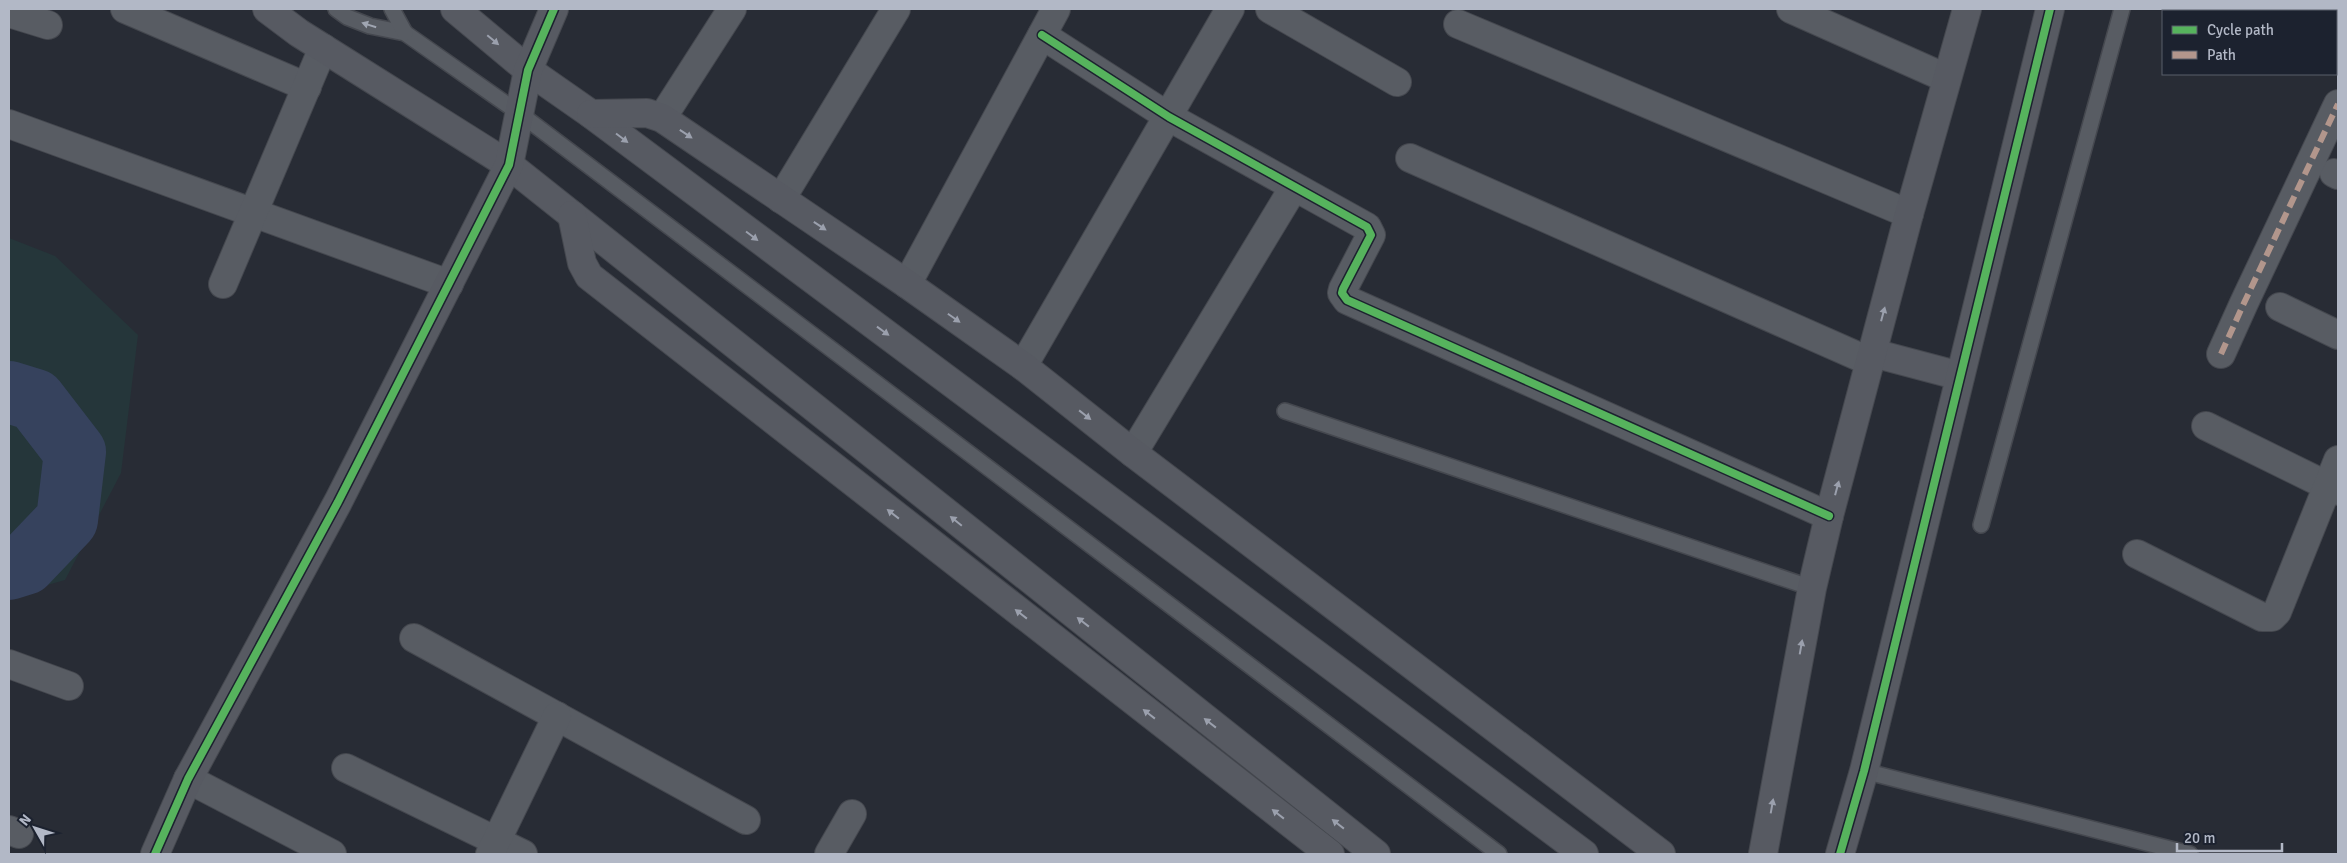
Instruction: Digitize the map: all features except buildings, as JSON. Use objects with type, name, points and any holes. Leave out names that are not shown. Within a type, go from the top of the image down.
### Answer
[{"type":"main road","points":[[268,9],[299,33],[509,165],[1376,854]]},
{"type":"main road","points":[[455,9],[528,70],[591,114],[1584,854]]},
{"type":"main road","points":[[156,854],[188,780],[338,502],[509,165],[528,70],[554,9]]},
{"type":"main road","points":[[1763,854],[1812,588],[1946,78],[1967,9]]},
{"type":"main road","points":[[1840,854],[1864,771],[2050,9]]},
{"type":"main road","points":[[591,114],[648,113],[662,118],[907,284],[1023,366],[1133,453],[1660,854]]},
{"type":"main road","points":[[572,215],[582,263],[589,276],[1330,854]]},
{"type":"main road","points":[[1872,358],[1960,376]]},
{"type":"street","points":[[125,9],[307,87]]},
{"type":"street","points":[[662,118],[732,9]]},
{"type":"street","points":[[780,199],[896,9]]},
{"type":"street","points":[[907,284],[1056,9]]},
{"type":"street","points":[[1023,366],[1230,9]]},
{"type":"street","points":[[1270,9],[1397,82]]},
{"type":"street","points":[[1791,9],[1946,78]]},
{"type":"street","points":[[9,13],[48,25]]},
{"type":"street","points":[[1458,24],[1910,214]]},
{"type":"street","points":[[1042,35],[1168,117],[1370,230],[1372,236],[1343,289],[1344,297],[1348,300],[1830,516]]},
{"type":"street","points":[[223,284],[323,48]]},
{"type":"street","points":[[2221,354],[2338,104]]},
{"type":"street","points":[[9,124],[449,284]]},
{"type":"street","points":[[1410,158],[1872,358]]},
{"type":"street","points":[[1133,453],[1294,186]]},
{"type":"street","points":[[2280,306],[2338,334]]},
{"type":"street","points":[[2206,426],[2333,488]]},
{"type":"street","points":[[2136,554],[2262,617],[2272,617],[2277,612],[2333,488],[2338,460]]},
{"type":"street","points":[[414,638],[746,820]]},
{"type":"street","points":[[9,664],[69,686]]},
{"type":"street","points":[[494,848],[557,716]]},
{"type":"street","points":[[346,768],[494,848],[523,854]]},
{"type":"street","points":[[188,780],[332,854]]},
{"type":"street","points":[[829,854],[852,814]]},
{"type":"lane","points":[[336,9],[347,17],[370,26],[404,33],[520,113],[1499,854]]},
{"type":"lane","points":[[392,9],[404,33]]},
{"type":"lane","points":[[1981,525],[2122,9]]},
{"type":"lane","points":[[1284,411],[1812,588]]},
{"type":"lane","points":[[1864,771],[2190,854]]},
{"type":"shaded area","points":[[9,238],[55,256],[138,335],[121,473],[65,580],[9,596]]},
{"type":"waterway","points":[[9,392],[35,400],[75,452],[67,520],[25,564],[9,569]]},
{"type":"marked path","points":[[2221,354],[2338,104]]},
{"type":"cycle path","points":[[155,854],[188,779],[338,502],[509,165],[528,70],[554,9]]},
{"type":"cycle path","points":[[1840,854],[1864,771],[2050,9]]},
{"type":"cycle path","points":[[1042,35],[1169,117],[1367,227],[1371,235],[1343,289],[1342,293],[1347,300],[1829,516]]}]
